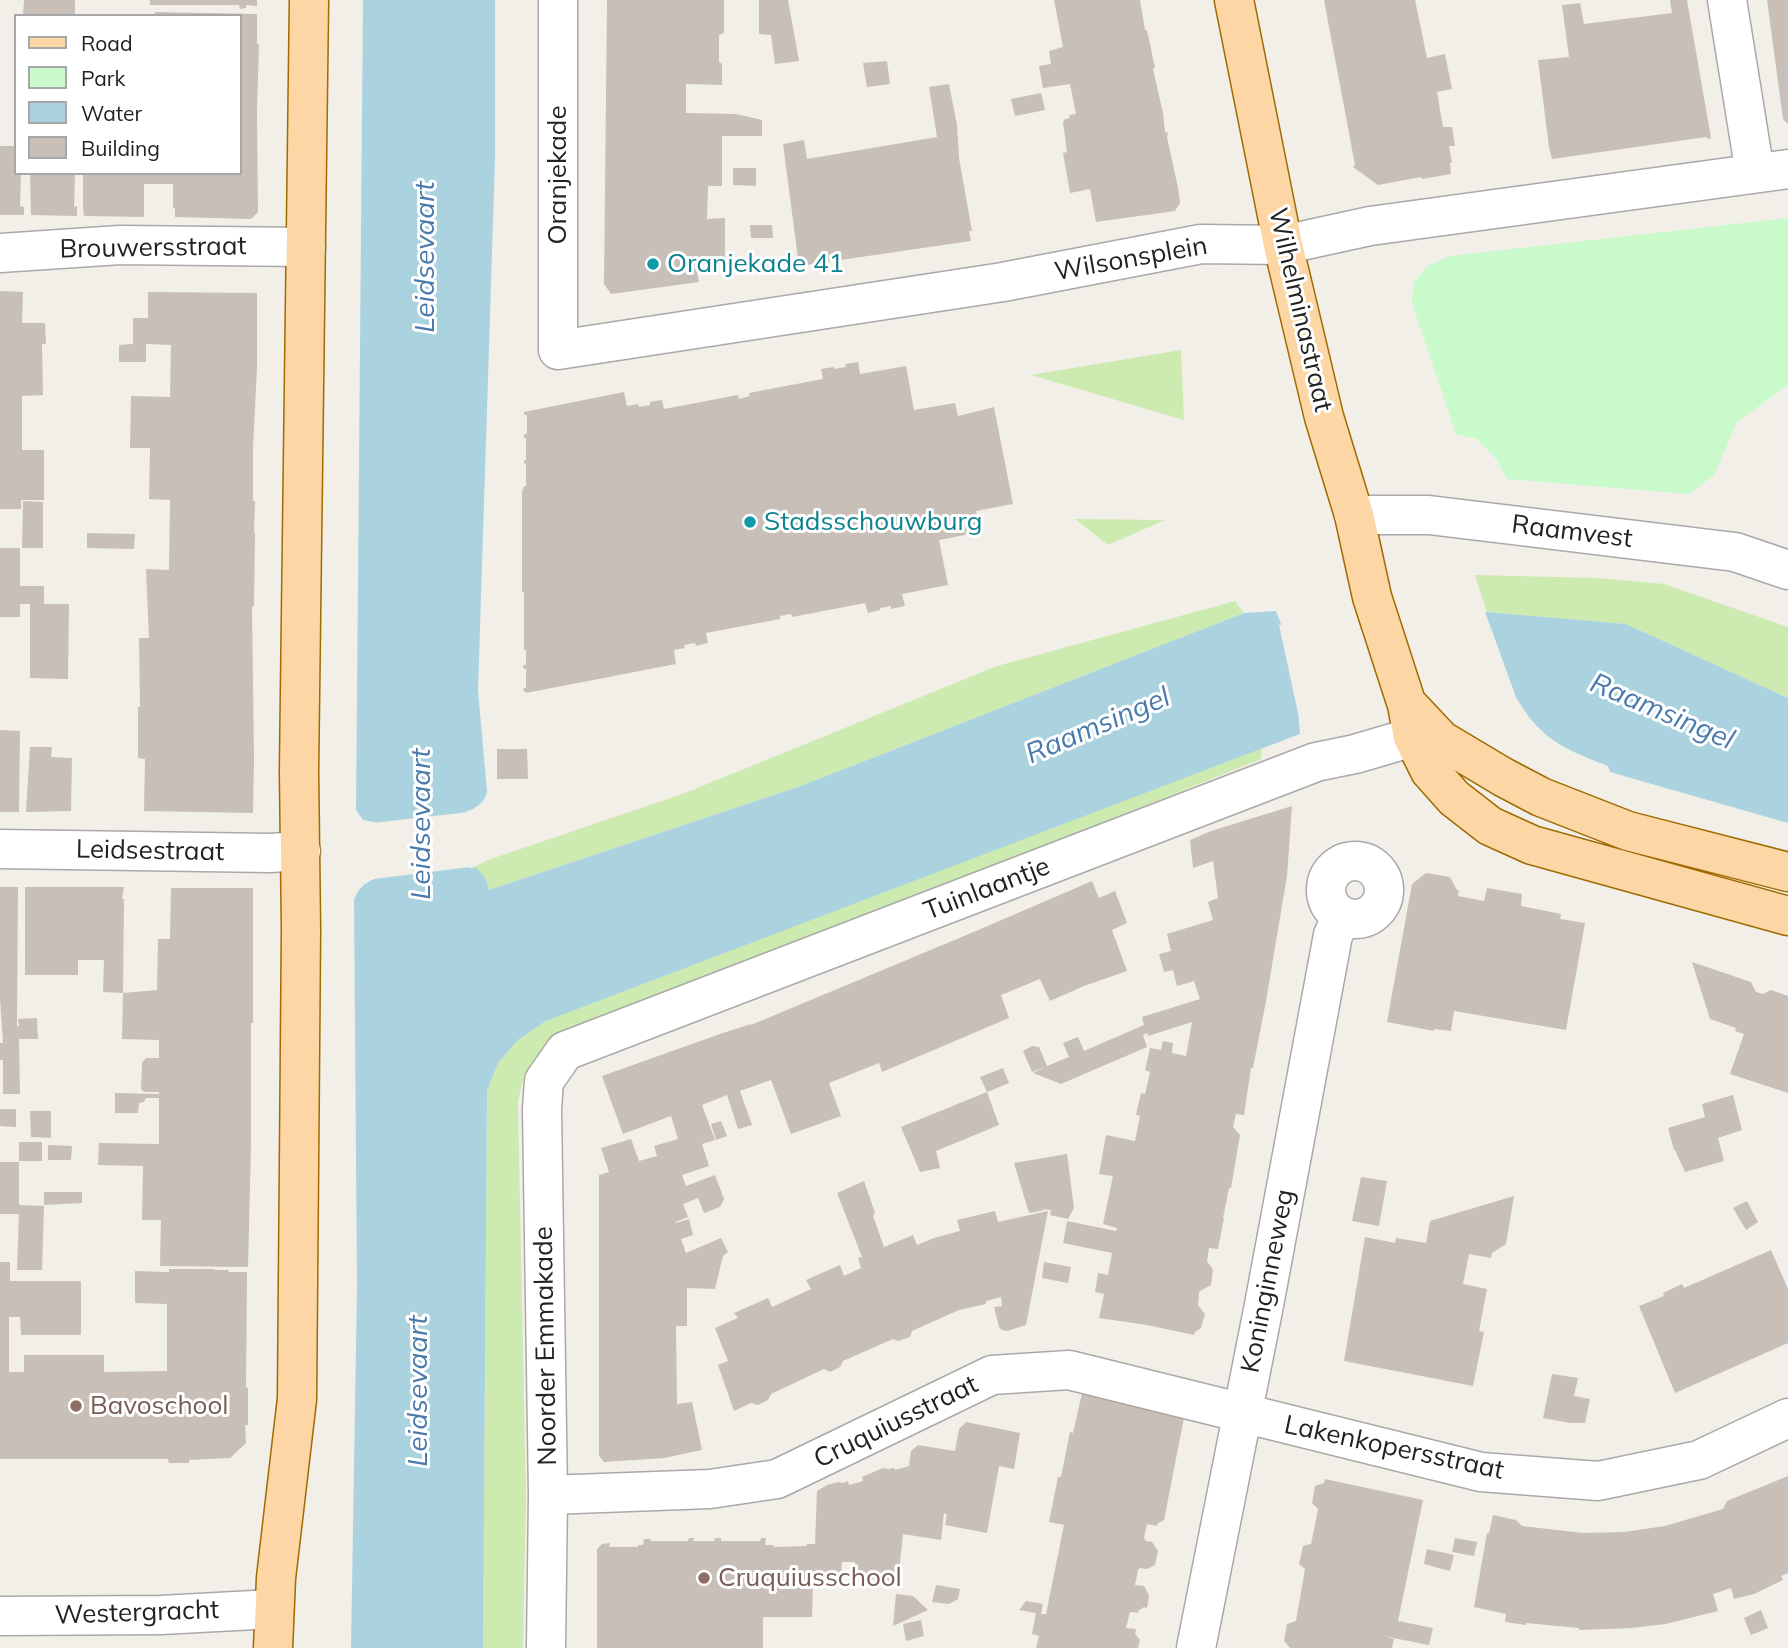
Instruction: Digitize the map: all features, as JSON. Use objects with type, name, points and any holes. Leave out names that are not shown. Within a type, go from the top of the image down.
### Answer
[{"type":"main road","points":[[273,1648],[274,1594],[297,1399],[301,851],[299,771],[309,0]]},
{"type":"main road","name":"Wilhelminastraat","points":[[1234,0],[1283,245],[1324,417],[1354,515],[1372,597],[1410,721]]},
{"type":"main road","points":[[1410,721],[1541,797],[1628,831],[1788,872]]},
{"type":"main road","points":[[1410,721],[1430,771],[1454,797],[1490,827],[1532,845],[1788,916]]},
{"type":"street","name":"Oranjekade","points":[[558,0],[558,350]]},
{"type":"street","points":[[1727,0],[1771,171]]},
{"type":"street","name":"Wilsonsplein","points":[[558,350],[1003,282],[1201,244],[1283,245],[1370,226],[1771,171]]},
{"type":"street","name":"Brouwersstraat","points":[[0,254],[120,244],[306,247]]},
{"type":"street","name":"Raamvest","points":[[1354,515],[1429,514],[1735,552],[1788,570]]},
{"type":"street","name":"Tuinlaantje","points":[[565,1051],[1316,762],[1355,754],[1410,721]]},
{"type":"street","name":"Leidsestraat","points":[[0,849],[270,853],[301,851]]},
{"type":"street","name":"Koninginneweg","points":[[1196,1648],[1333,935],[1342,916]]},
{"type":"street","name":"Noorder Emmakade","points":[[546,1648],[548,1495],[542,1109],[544,1081],[565,1051]]},
{"type":"street","name":"Cruquiusstraat","points":[[548,1495],[710,1489],[777,1479],[992,1375],[1069,1370],[1242,1414]]},
{"type":"street","name":"Lakenkopersstraat","points":[[1242,1414],[1481,1472],[1598,1481],[1699,1460],[1788,1418]]},
{"type":"street","name":"Westergracht","points":[[0,1616],[161,1615],[274,1594]]},
{"type":"green space","points":[[1788,218],[1788,385],[1737,422],[1714,475],[1689,494],[1507,479],[1497,460],[1477,439],[1456,434],[1412,303],[1413,283],[1428,266],[1449,256]]},
{"type":"green space","points":[[1181,350],[1184,420],[1031,375]]},
{"type":"green space","points":[[1075,519],[1165,520],[1108,545]]},
{"type":"green space","points":[[1475,575],[1596,578],[1664,584],[1788,627],[1788,698],[1626,624],[1487,612]]},
{"type":"green space","points":[[1235,601],[1244,613],[798,787],[489,890],[486,879],[469,869],[488,860],[685,793],[997,666]]},
{"type":"green space","points":[[1262,747],[1261,759],[556,1043],[534,1062],[523,1082],[518,1103],[526,1498],[523,1648],[483,1648],[487,1091],[498,1063],[518,1040],[546,1021]]},
{"type":"water","points":[[363,0],[495,0],[495,159],[478,690],[487,792],[479,805],[465,812],[469,868],[477,868],[486,879],[489,890],[798,787],[1244,613],[1276,611],[1283,629],[1487,612],[1626,624],[1788,698],[1788,823],[1610,772],[1608,766],[1572,751],[1547,735],[1532,721],[1513,693],[1298,710],[1300,734],[546,1021],[518,1040],[498,1063],[487,1091],[483,1648],[351,1648],[357,1286],[354,900],[362,886],[377,878],[375,822],[363,820],[356,810]]},
{"type":"pier","points":[[1484,609],[1516,697],[1298,713],[1279,625]]},
{"type":"pier","points":[[469,812],[470,867],[374,879],[372,823]]},
{"type":"building","points":[[24,0],[75,0],[75,14],[23,14]]},
{"type":"building","points":[[150,0],[257,0],[257,6],[246,5],[246,8],[240,9],[239,5],[150,5]]},
{"type":"building","points":[[607,0],[724,0],[724,33],[719,35],[722,85],[686,84],[686,113],[736,114],[762,120],[762,136],[722,136],[722,186],[708,186],[707,219],[725,218],[725,257],[701,257],[702,272],[697,272],[699,282],[611,294],[604,284]]},
{"type":"building","points":[[759,0],[788,0],[799,61],[775,64],[771,35],[759,34]]},
{"type":"building","points":[[1054,0],[1140,0],[1178,188],[1180,203],[1175,211],[1096,222],[1090,189],[1070,193],[1063,153],[1067,152],[1063,122],[1070,118],[1069,115],[1076,114],[1070,84],[1043,88],[1039,66],[1051,64],[1049,51],[1063,47]]},
{"type":"building","points":[[1324,0],[1415,0],[1427,58],[1445,54],[1452,89],[1437,92],[1443,127],[1452,127],[1455,146],[1449,146],[1451,174],[1378,185],[1353,167],[1355,165]]},
{"type":"building","points":[[1670,0],[1687,0],[1711,138],[1552,159],[1538,60],[1569,57],[1562,5],[1580,3],[1584,24],[1672,13]]},
{"type":"building","points":[[1767,0],[1788,0],[1788,124],[1783,119]]},
{"type":"building","points":[[155,12],[257,14],[258,212],[251,219],[175,217],[173,184],[144,184],[144,217],[84,216],[83,175],[242,175],[242,14]]},
{"type":"building","points":[[887,61],[890,84],[867,87],[863,63]]},
{"type":"building","points":[[949,84],[972,231],[969,231],[971,241],[799,266],[783,144],[804,140],[807,159],[937,137],[929,87]]},
{"type":"building","points":[[1041,93],[1045,110],[1015,116],[1011,99]]},
{"type":"building","points":[[0,146],[14,146],[14,175],[21,175],[20,206],[24,207],[24,215],[0,215]]},
{"type":"building","points":[[733,168],[756,168],[756,186],[733,185]]},
{"type":"building","points":[[30,175],[75,175],[74,207],[77,206],[77,216],[31,215]]},
{"type":"building","points":[[750,225],[772,225],[773,238],[751,238]]},
{"type":"building","points":[[0,291],[23,292],[22,323],[45,323],[46,344],[42,344],[43,395],[22,396],[22,450],[44,450],[44,500],[21,500],[21,509],[0,509]]},
{"type":"building","points":[[148,292],[257,293],[253,448],[253,813],[144,811],[145,759],[138,758],[139,638],[149,638],[146,569],[169,570],[170,500],[149,499],[150,448],[130,448],[131,396],[170,397],[171,345],[146,344],[146,362],[119,362],[119,345],[133,344],[133,318],[148,318]]},
{"type":"building","name":"Stadsschouwburg","points":[[858,362],[860,374],[906,366],[914,410],[955,403],[958,416],[994,407],[1013,504],[976,511],[980,532],[939,540],[948,585],[902,594],[905,606],[891,609],[891,606],[868,613],[865,603],[792,617],[791,614],[780,616],[780,619],[706,633],[708,643],[684,645],[685,648],[674,650],[676,664],[526,693],[523,691],[526,688],[526,669],[523,665],[526,665],[526,650],[522,592],[522,492],[526,486],[524,434],[527,434],[527,415],[524,415],[524,412],[624,392],[627,406],[638,404],[639,407],[662,400],[664,409],[738,395],[739,399],[750,396],[749,393],[823,379],[821,369],[846,367],[845,364]]},
{"type":"building","points":[[23,501],[43,502],[43,548],[22,548]]},
{"type":"building","points":[[87,533],[135,534],[134,549],[87,548]]},
{"type":"building","points":[[0,548],[20,548],[20,586],[44,586],[44,604],[69,604],[68,679],[30,678],[30,604],[20,604],[20,617],[0,617]]},
{"type":"building","points":[[0,730],[20,731],[19,812],[0,812]]},
{"type":"building","points":[[30,747],[52,747],[51,757],[72,758],[71,811],[26,812]]},
{"type":"building","points":[[497,749],[527,749],[528,779],[497,779]]},
{"type":"building","points":[[1292,806],[1287,876],[1266,1001],[1244,1115],[1236,1114],[1233,1127],[1240,1135],[1231,1188],[1218,1249],[1209,1248],[1207,1261],[1213,1270],[1211,1285],[1199,1293],[1198,1305],[1205,1314],[1201,1328],[1194,1335],[1099,1318],[1104,1294],[1095,1292],[1098,1273],[1108,1275],[1112,1253],[1063,1243],[1067,1221],[1116,1231],[1117,1228],[1103,1224],[1113,1176],[1099,1174],[1106,1135],[1135,1141],[1140,1116],[1136,1115],[1150,1072],[1145,1070],[1150,1048],[1161,1050],[1163,1041],[1173,1043],[1172,1053],[1186,1056],[1192,1022],[1148,1036],[1147,1033],[1143,1035],[1147,1047],[1061,1084],[1033,1073],[1044,1067],[1032,1072],[1023,1051],[1032,1046],[1039,1047],[1047,1066],[1069,1057],[1063,1043],[1078,1037],[1084,1051],[1144,1025],[1142,1017],[1200,999],[1194,981],[1177,986],[1173,970],[1164,972],[1159,954],[1171,951],[1167,934],[1213,920],[1208,902],[1218,898],[1213,861],[1193,868],[1190,840]]},
{"type":"building","points":[[1426,873],[1450,877],[1459,890],[1458,896],[1484,901],[1487,888],[1522,894],[1521,906],[1561,914],[1560,919],[1585,923],[1566,1030],[1454,1011],[1451,1031],[1434,1031],[1387,1022],[1412,884]]},
{"type":"building","points":[[1092,881],[1099,898],[1115,891],[1127,923],[1112,930],[1127,971],[1050,1001],[1040,979],[1001,995],[1009,1018],[882,1072],[879,1063],[829,1083],[841,1116],[791,1134],[771,1080],[740,1091],[752,1125],[738,1129],[727,1095],[702,1105],[715,1140],[702,1144],[709,1166],[682,1175],[686,1186],[715,1175],[724,1199],[720,1207],[704,1213],[698,1198],[683,1204],[688,1217],[675,1222],[689,1219],[693,1235],[681,1239],[686,1253],[721,1238],[728,1252],[723,1256],[715,1289],[687,1288],[687,1326],[676,1326],[677,1404],[692,1402],[702,1450],[664,1458],[604,1462],[599,1456],[599,1175],[609,1172],[601,1148],[631,1139],[639,1161],[657,1156],[654,1146],[678,1139],[671,1116],[623,1134],[602,1076],[751,1025]]},
{"type":"building","points":[[0,887],[18,887],[17,1026],[18,1019],[37,1018],[38,1039],[19,1039],[20,1094],[3,1094],[3,1060],[0,1060],[0,1043],[3,1043],[0,999]]},
{"type":"building","points":[[25,887],[124,887],[123,993],[103,992],[104,960],[78,960],[78,975],[25,975]]},
{"type":"building","points":[[171,888],[253,888],[248,1267],[160,1266],[161,1220],[142,1220],[143,1166],[98,1165],[99,1143],[159,1144],[159,1098],[146,1098],[139,1103],[138,1113],[115,1113],[115,1093],[159,1094],[141,1089],[142,1063],[146,1058],[159,1058],[159,1040],[122,1039],[123,993],[157,990],[158,939],[170,939]]},
{"type":"building","points":[[1692,962],[1751,982],[1756,992],[1763,994],[1771,990],[1788,996],[1788,1093],[1730,1074],[1744,1034],[1735,1031],[1736,1028],[1710,1019]]},
{"type":"building","points":[[1003,1068],[1009,1083],[987,1092],[980,1077]]},
{"type":"building","points":[[987,1092],[999,1125],[936,1151],[940,1168],[920,1172],[901,1127]]},
{"type":"building","points":[[1733,1095],[1742,1130],[1718,1138],[1724,1161],[1685,1172],[1674,1150],[1668,1128],[1705,1117],[1702,1104]]},
{"type":"building","points":[[0,1109],[16,1109],[16,1127],[0,1126]]},
{"type":"building","points":[[30,1111],[51,1111],[51,1138],[31,1137]]},
{"type":"building","points":[[721,1121],[727,1136],[716,1140],[711,1124]]},
{"type":"building","points":[[19,1142],[42,1142],[42,1161],[19,1161]]},
{"type":"building","points":[[48,1145],[72,1146],[71,1160],[48,1160]]},
{"type":"building","points":[[1067,1154],[1074,1208],[1068,1219],[1050,1215],[1051,1210],[1042,1209],[1045,1210],[1029,1213],[1014,1163]]},
{"type":"building","points":[[0,1162],[19,1162],[19,1205],[44,1206],[42,1270],[17,1270],[19,1214],[0,1214]]},
{"type":"building","points":[[1361,1177],[1387,1181],[1379,1226],[1352,1221]]},
{"type":"building","points":[[864,1181],[884,1247],[913,1235],[917,1245],[960,1231],[957,1220],[995,1211],[998,1222],[1048,1211],[1026,1325],[1002,1330],[994,1307],[1002,1306],[1001,1297],[986,1301],[986,1304],[959,1310],[912,1331],[910,1337],[898,1341],[893,1339],[843,1361],[840,1367],[830,1372],[824,1369],[771,1394],[768,1400],[758,1405],[751,1403],[734,1411],[718,1365],[728,1361],[715,1328],[738,1318],[734,1313],[768,1298],[772,1307],[811,1289],[806,1280],[840,1265],[844,1276],[861,1268],[858,1258],[862,1257],[837,1193]]},
{"type":"building","points":[[44,1192],[82,1192],[82,1203],[44,1205]]},
{"type":"building","points":[[1514,1196],[1506,1244],[1492,1253],[1491,1258],[1469,1254],[1463,1284],[1487,1289],[1479,1331],[1484,1332],[1473,1386],[1344,1361],[1365,1237],[1395,1243],[1396,1238],[1426,1243],[1430,1221]]},
{"type":"building","points":[[1747,1201],[1758,1222],[1746,1230],[1733,1208]]},
{"type":"building","points":[[1771,1250],[1788,1289],[1788,1343],[1675,1393],[1639,1306],[1664,1296],[1663,1293],[1682,1284],[1684,1288]]},
{"type":"building","points":[[0,1262],[10,1262],[10,1281],[81,1281],[81,1335],[21,1335],[20,1317],[9,1317],[9,1372],[24,1372],[24,1355],[104,1355],[104,1372],[167,1371],[167,1304],[135,1303],[135,1271],[214,1269],[247,1272],[246,1443],[230,1458],[189,1460],[189,1463],[169,1463],[168,1459],[0,1459]]},
{"type":"building","points":[[1044,1262],[1071,1267],[1068,1283],[1042,1278]]},
{"type":"building","points":[[1552,1374],[1578,1378],[1574,1396],[1590,1399],[1585,1423],[1543,1418]]},
{"type":"building","points":[[1082,1393],[1184,1418],[1164,1520],[1157,1526],[1147,1524],[1144,1538],[1152,1542],[1158,1551],[1155,1565],[1138,1570],[1135,1585],[1144,1586],[1149,1595],[1147,1608],[1144,1607],[1138,1613],[1130,1612],[1126,1628],[1136,1629],[1135,1634],[1140,1640],[1138,1648],[1036,1648],[1039,1636],[1032,1634],[1036,1613],[1019,1610],[1026,1601],[1043,1604],[1041,1614],[1046,1614],[1064,1525],[1049,1522],[1058,1477],[1061,1477],[1070,1432],[1073,1433]]},
{"type":"building","points":[[966,1422],[1020,1433],[1014,1469],[999,1466],[987,1533],[945,1525],[947,1515],[944,1513],[941,1540],[903,1534],[898,1581],[855,1578],[855,1562],[842,1562],[841,1580],[813,1578],[812,1617],[763,1617],[763,1648],[597,1648],[597,1549],[602,1544],[610,1543],[609,1547],[638,1547],[643,1545],[644,1539],[688,1541],[689,1538],[694,1538],[693,1541],[714,1541],[715,1538],[721,1538],[721,1541],[760,1541],[761,1538],[766,1538],[765,1545],[774,1545],[773,1547],[815,1544],[817,1491],[839,1482],[848,1481],[849,1485],[863,1481],[862,1477],[883,1468],[895,1470],[909,1466],[911,1451],[918,1445],[955,1451],[959,1429]]},
{"type":"building","points":[[1788,1476],[1788,1573],[1781,1576],[1783,1580],[1754,1594],[1734,1599],[1731,1588],[1713,1594],[1718,1611],[1666,1624],[1579,1630],[1505,1622],[1506,1614],[1474,1607],[1487,1533],[1493,1515],[1516,1520],[1522,1526],[1583,1533],[1624,1532],[1665,1526],[1723,1509],[1727,1501]]},
{"type":"building","points":[[1325,1479],[1423,1500],[1398,1621],[1433,1628],[1429,1645],[1383,1636],[1394,1639],[1392,1648],[1290,1648],[1284,1641],[1287,1624],[1296,1621],[1305,1569],[1299,1564],[1303,1546],[1311,1544],[1318,1509],[1312,1503],[1315,1486],[1324,1483]]},
{"type":"building","points":[[1455,1538],[1477,1542],[1474,1556],[1452,1552]]},
{"type":"building","points":[[1427,1549],[1454,1555],[1450,1571],[1424,1564]]},
{"type":"building","points":[[936,1585],[960,1589],[958,1599],[949,1604],[932,1602]]},
{"type":"building","points":[[896,1594],[913,1596],[928,1610],[893,1626]]},
{"type":"building","points":[[1761,1610],[1768,1628],[1751,1635],[1744,1618]]},
{"type":"building","points":[[921,1620],[924,1636],[906,1641],[903,1624]]},
{"type":"place","name":"Oranjekade 41","points":[[653,264]]},
{"type":"place","name":"Stadsschouwburg","points":[[750,522]]},
{"type":"place","name":"Bavoschool","points":[[76,1406]]},
{"type":"place","name":"Cruquiusschool","points":[[704,1578]]},
{"type":"water label","name":"Leidsevaart","points":[[426,257]]},
{"type":"water label","name":"Raamsingel","points":[[1662,712]]},
{"type":"water label","name":"Raamsingel","points":[[1098,726]]},
{"type":"water label","name":"Leidsevaart","points":[[422,824]]},
{"type":"water label","name":"Leidsevaart","points":[[419,1391]]}]
